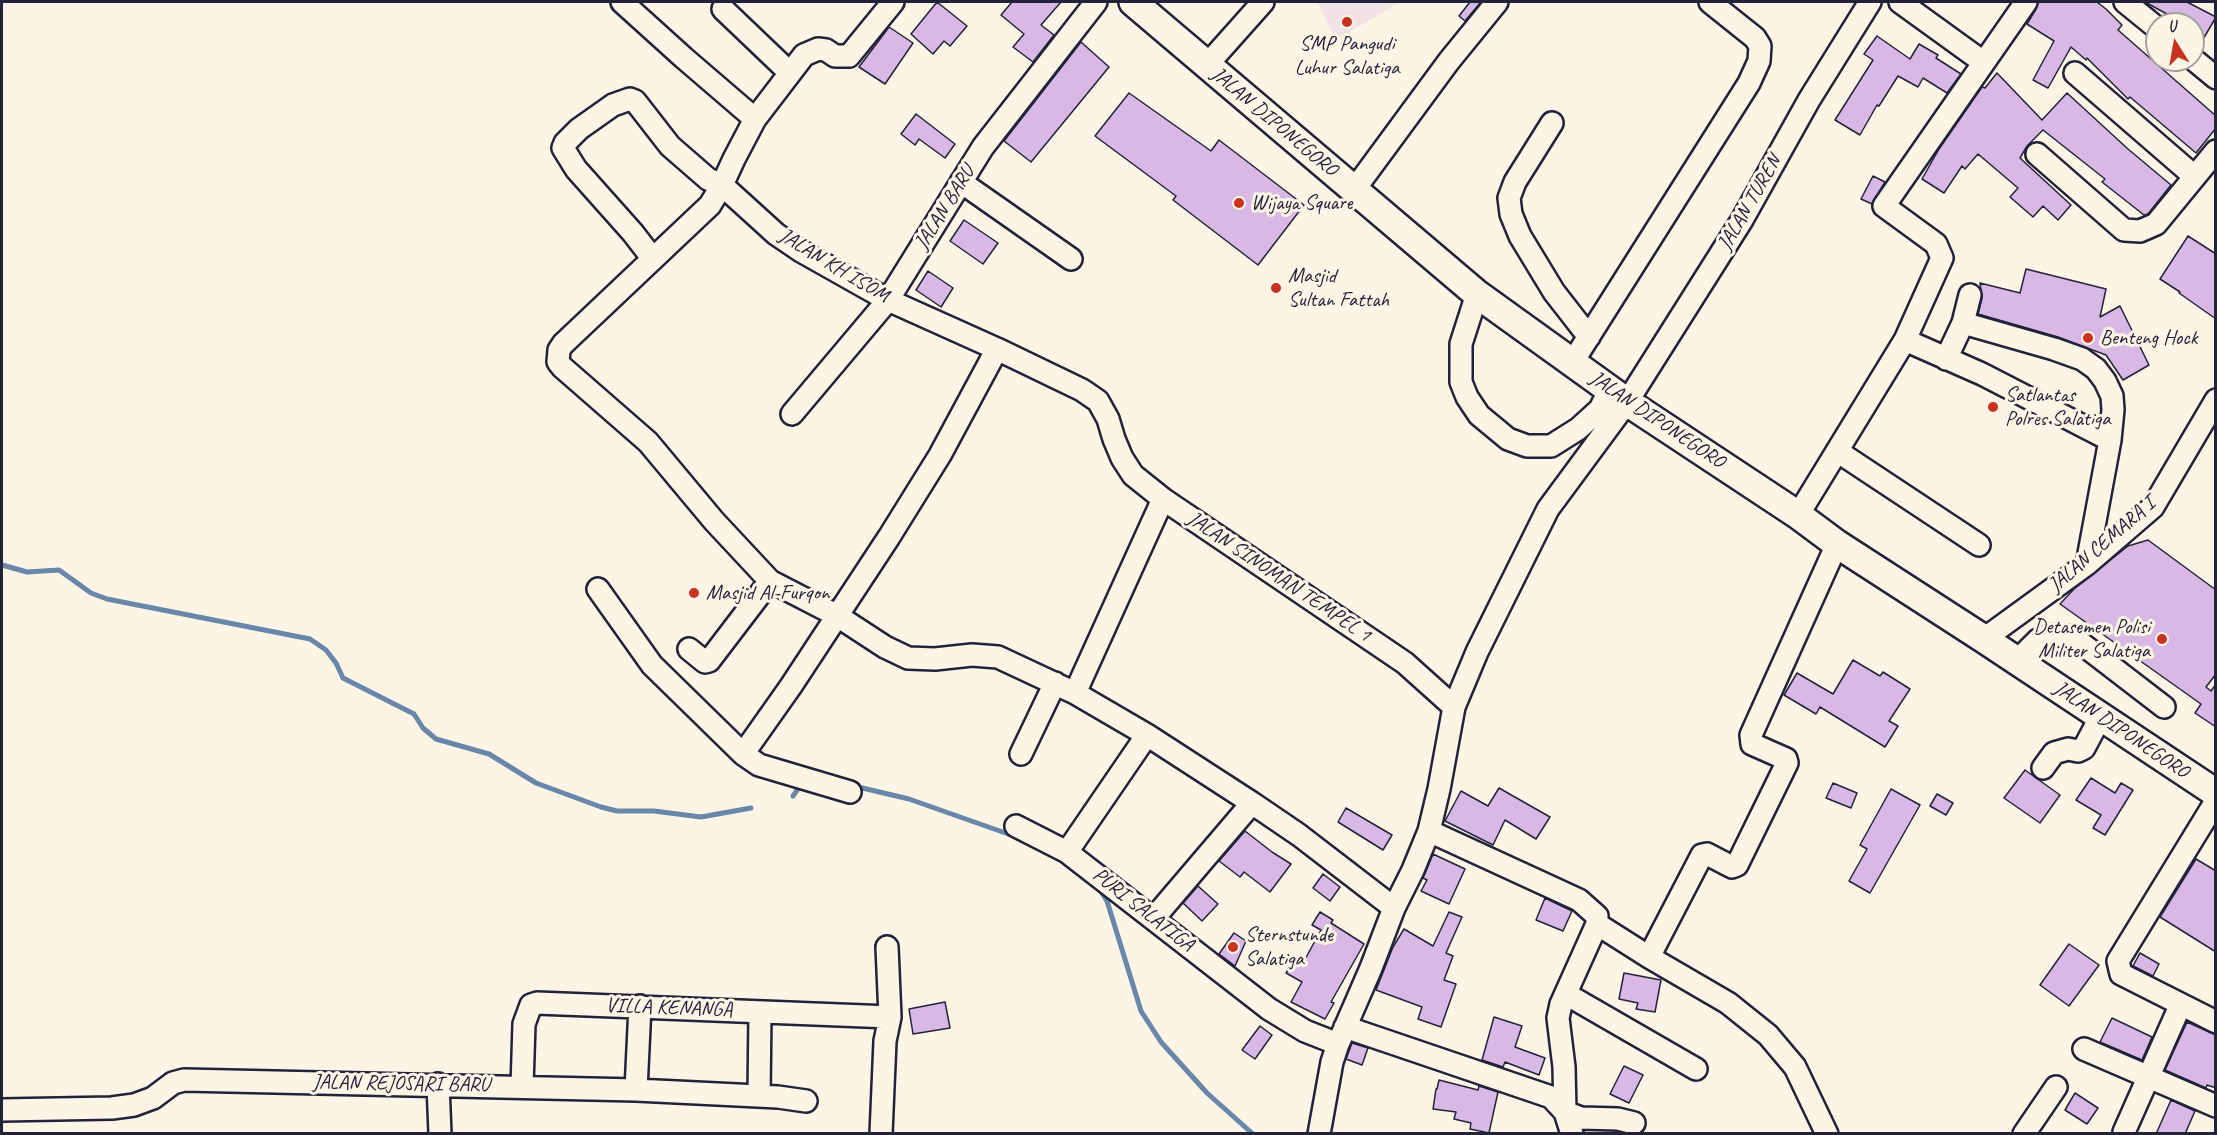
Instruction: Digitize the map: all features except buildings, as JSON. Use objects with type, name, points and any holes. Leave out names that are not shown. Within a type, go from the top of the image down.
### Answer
[{"type":"main road","name":"JALAN DIPONEGORO","points":[[1132,2],[1477,294],[1619,396],[1798,515],[1837,544],[2216,794]]},
{"type":"street","points":[[622,2],[755,118]]},
{"type":"street","points":[[893,2],[849,56],[835,56],[826,50],[818,49],[804,55],[755,118],[710,205],[563,344],[559,350],[558,362],[648,442],[714,521],[770,581],[836,615],[885,647],[908,658],[934,659],[972,655],[998,657],[1075,693],[1147,735],[1252,803],[1299,835],[1394,908]]},
{"type":"street","name":"JALAN BARU","points":[[792,414],[888,300],[983,147],[1096,2]]},
{"type":"street","points":[[1208,65],[1263,2]]},
{"type":"street","points":[[1354,190],[1449,61],[1497,2]]},
{"type":"street","points":[[1572,363],[1749,83],[1760,61],[1760,46],[1755,38],[1710,2]]},
{"type":"street","name":"JALAN TUREN","points":[[1619,396],[1742,220],[1809,100],[1869,2]]},
{"type":"street","points":[[1900,2],[1983,62]]},
{"type":"street","points":[[1798,515],[1905,340],[1942,258],[1936,244],[1884,206],[2026,2]]},
{"type":"street","points":[[2125,2],[2145,18]]},
{"type":"street","points":[[723,9],[790,73]]},
{"type":"street","points":[[2075,73],[2194,176]]},
{"type":"street","name":"JALAN KH ISOM","points":[[653,259],[576,169],[563,148],[579,129],[613,105],[630,99],[635,101],[670,146],[708,179],[722,185],[776,234],[801,251],[888,300],[1082,390],[1098,401],[1108,419],[1114,439]]},
{"type":"street","points":[[1551,123],[1515,182],[1509,198],[1511,214],[1520,236],[1554,292],[1590,337]]},
{"type":"street","points":[[2037,154],[2124,230],[2140,231],[2156,224],[2216,151]]},
{"type":"street","points":[[961,182],[1071,260]]},
{"type":"street","points":[[1477,294],[1461,344],[1461,382],[1467,397],[1479,415],[1509,439],[1527,446],[1551,446],[1578,429],[1619,396]]},
{"type":"street","points":[[1946,359],[1963,323],[1970,295]]},
{"type":"street","points":[[1963,323],[2082,359],[2096,369],[2105,381],[2112,396],[2113,410],[2110,440],[2087,564]]},
{"type":"street","points":[[1905,340],[1982,374],[2110,440]]},
{"type":"street","points":[[750,754],[836,615],[889,537],[940,455],[997,349]]},
{"type":"street","points":[[1319,1134],[1332,1062],[1394,908],[1429,831],[1454,707],[1477,652],[1548,508],[1619,396]]},
{"type":"street","name":"JALAN CEMARA I","points":[[1984,639],[2087,564],[2153,507],[2216,400]]},
{"type":"street","name":"JALAN SINOMAN TEMPEL 1","points":[[1114,439],[1133,475],[1163,499],[1405,663],[1454,707]]},
{"type":"street","points":[[1837,451],[1979,545]]},
{"type":"street","points":[[1075,693],[1163,499]]},
{"type":"street","points":[[1648,957],[1702,855],[1707,854],[1732,867],[1737,865],[1786,763],[1786,759],[1752,744],[1751,735],[1837,544]]},
{"type":"street","points":[[688,649],[705,662],[709,661],[770,581]]},
{"type":"street","points":[[598,589],[652,665],[750,754],[810,781],[850,792]]},
{"type":"street","points":[[2017,661],[2038,640],[2052,635],[2073,637],[2164,707]]},
{"type":"street","points":[[1021,754],[1054,683]]},
{"type":"street","points":[[2043,768],[2054,753],[2068,749],[2078,752],[2084,748],[2101,716]]},
{"type":"street","points":[[1067,852],[1147,735]]},
{"type":"street","points":[[2216,801],[2118,961],[2121,974],[2180,1006],[2216,1022]]},
{"type":"street","points":[[1154,918],[1252,803]]},
{"type":"street","name":"PURI SALATIGA","points":[[1016,826],[1067,852],[1287,1021],[1551,1097],[1565,1112]]},
{"type":"street","points":[[1429,831],[1579,900],[1597,916],[1597,924],[1566,994],[1558,1018],[1564,1067],[1565,1112],[1572,1134]]},
{"type":"street","points":[[1597,924],[1648,957],[1728,1003],[1768,1035],[1795,1067],[1827,1134]]},
{"type":"street","points":[[881,1134],[885,1041],[890,1017],[887,947]]},
{"type":"street","points":[[1566,994],[1696,1069]]},
{"type":"street","name":"VILLA KENANGA","points":[[522,1087],[524,1024],[531,1005],[537,1003],[890,1017]]},
{"type":"street","points":[[636,1090],[640,1006]]},
{"type":"street","points":[[2124,1132],[2180,1006]]},
{"type":"street","points":[[759,1096],[760,1012]]},
{"type":"street","points":[[2084,1049],[2216,1106]]},
{"type":"street","name":"JALAN REJOSARI BARU","points":[[2,1110],[112,1108],[134,1105],[153,1098],[173,1083],[184,1080],[636,1090],[759,1096],[806,1101]]},
{"type":"street","points":[[438,1084],[440,1134]]},
{"type":"street","points":[[2024,1134],[2056,1087]]},
{"type":"street","points":[[1565,1112],[1581,1118],[1618,1119],[1635,1123]]},
{"type":"shaded area","name":"SMP Pangudi Luhur Salatiga","points":[[1317,2],[1400,2],[1336,40]]},
{"type":"waterway","points":[[2,565],[27,572],[59,570],[91,593],[107,599],[310,639],[326,650],[336,663],[343,678],[414,714],[423,728],[436,739],[489,754],[536,783],[601,807],[617,811],[654,811],[701,817],[751,808]]},
{"type":"waterway","points":[[793,796],[802,783]]},
{"type":"waterway","points":[[854,786],[909,799],[1014,836]]},
{"type":"waterway","points":[[1098,887],[1107,901],[1141,1011],[1161,1042],[1207,1093],[1253,1134]]},
{"type":"place","name":"SMP Pangudi Luhur Salatiga","points":[[1347,22]]},
{"type":"place","name":"Wijaya Square","points":[[1239,203]]},
{"type":"place","name":"Masjid Sultan Fattah","points":[[1276,288]]},
{"type":"place","name":"Benteng Hock","points":[[2088,338]]},
{"type":"place","name":"Satlantas Polres Salatiga","points":[[1993,407]]},
{"type":"place","name":"Masjid Al-Furqon","points":[[694,593]]},
{"type":"place","name":"Detasemen Polisi Militer Salatiga","points":[[2162,639]]},
{"type":"place","name":"Sternstunde Salatiga","points":[[1233,947]]}]
